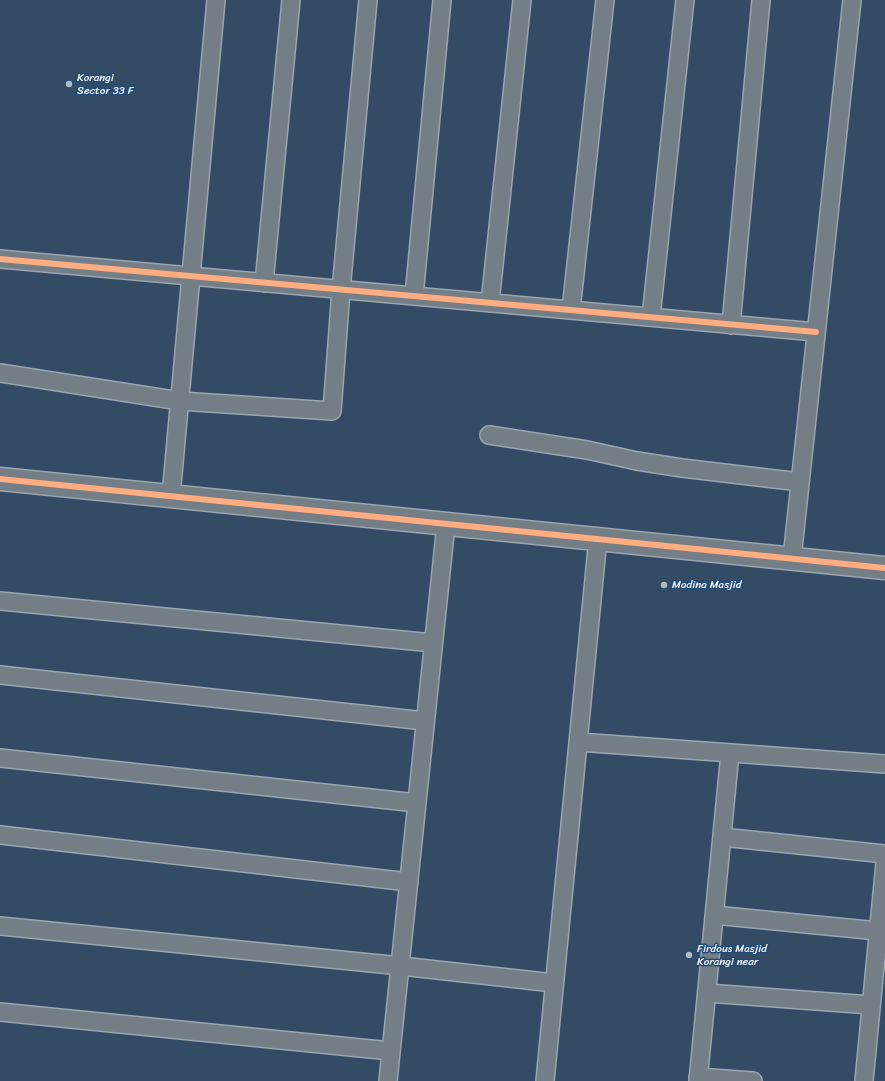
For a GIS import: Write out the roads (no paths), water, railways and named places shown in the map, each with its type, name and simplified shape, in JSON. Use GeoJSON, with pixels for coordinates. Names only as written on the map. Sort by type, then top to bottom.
{"type":"FeatureCollection","features":[{"type":"Feature","properties":{"kind":"street"},"geometry":{"type":"LineString","coordinates":[[171,496],[216,0]]}},
{"type":"Feature","properties":{"kind":"street"},"geometry":{"type":"LineString","coordinates":[[264,283],[291,0]]}},
{"type":"Feature","properties":{"kind":"street"},"geometry":{"type":"LineString","coordinates":[[0,373],[180,401],[332,411],[341,290],[368,0]]}},
{"type":"Feature","properties":{"kind":"street"},"geometry":{"type":"LineString","coordinates":[[414,296],[442,0]]}},
{"type":"Feature","properties":{"kind":"street"},"geometry":{"type":"LineString","coordinates":[[490,303],[522,0]]}},
{"type":"Feature","properties":{"kind":"street"},"geometry":{"type":"LineString","coordinates":[[571,310],[605,0]]}},
{"type":"Feature","properties":{"kind":"street"},"geometry":{"type":"LineString","coordinates":[[650,317],[685,0]]}},
{"type":"Feature","properties":{"kind":"street"},"geometry":{"type":"LineString","coordinates":[[731,324],[761,0]]}},
{"type":"Feature","properties":{"kind":"street"},"geometry":{"type":"LineString","coordinates":[[792,558],[852,0]]}},
{"type":"Feature","properties":{"kind":"street"},"geometry":{"type":"LineString","coordinates":[[0,259],[816,332]]}},
{"type":"Feature","properties":{"kind":"street"},"geometry":{"type":"LineString","coordinates":[[489,435],[587,450],[637,461],[682,468],[800,482]]}},
{"type":"Feature","properties":{"kind":"street"},"geometry":{"type":"LineString","coordinates":[[0,479],[885,568]]}},
{"type":"Feature","properties":{"kind":"street"},"geometry":{"type":"LineString","coordinates":[[388,1081],[446,524]]}},
{"type":"Feature","properties":{"kind":"street"},"geometry":{"type":"LineString","coordinates":[[545,1081],[598,538]]}},
{"type":"Feature","properties":{"kind":"street"},"geometry":{"type":"LineString","coordinates":[[0,602],[433,643]]}},
{"type":"Feature","properties":{"kind":"street"},"geometry":{"type":"LineString","coordinates":[[0,675],[425,721]]}},
{"type":"Feature","properties":{"kind":"street"},"geometry":{"type":"LineString","coordinates":[[578,742],[885,764]]}},
{"type":"Feature","properties":{"kind":"street"},"geometry":{"type":"LineString","coordinates":[[730,753],[698,1079],[752,1081]]}},
{"type":"Feature","properties":{"kind":"street"},"geometry":{"type":"LineString","coordinates":[[0,758],[417,803]]}},
{"type":"Feature","properties":{"kind":"street"},"geometry":{"type":"LineString","coordinates":[[0,835],[409,882]]}},
{"type":"Feature","properties":{"kind":"street"},"geometry":{"type":"LineString","coordinates":[[722,838],[885,854]]}},
{"type":"Feature","properties":{"kind":"street"},"geometry":{"type":"LineString","coordinates":[[864,1081],[885,863]]}},
{"type":"Feature","properties":{"kind":"street"},"geometry":{"type":"LineString","coordinates":[[714,914],[878,931]]}},
{"type":"Feature","properties":{"kind":"street"},"geometry":{"type":"LineString","coordinates":[[0,926],[401,966],[554,983]]}},
{"type":"Feature","properties":{"kind":"street"},"geometry":{"type":"LineString","coordinates":[[707,993],[871,1005]]}},
{"type":"Feature","properties":{"kind":"street"},"geometry":{"type":"LineString","coordinates":[[0,1012],[391,1051]]}},
{"type":"Feature","properties":{"kind":"place","name":"Korangi Sector 33 F"},"geometry":{"type":"Point","coordinates":[69,84]}},
{"type":"Feature","properties":{"kind":"place","name":"Madina Masjid"},"geometry":{"type":"Point","coordinates":[664,585]}},
{"type":"Feature","properties":{"kind":"place","name":"Firdous Masjid Korangi near"},"geometry":{"type":"Point","coordinates":[689,955]}}]}
